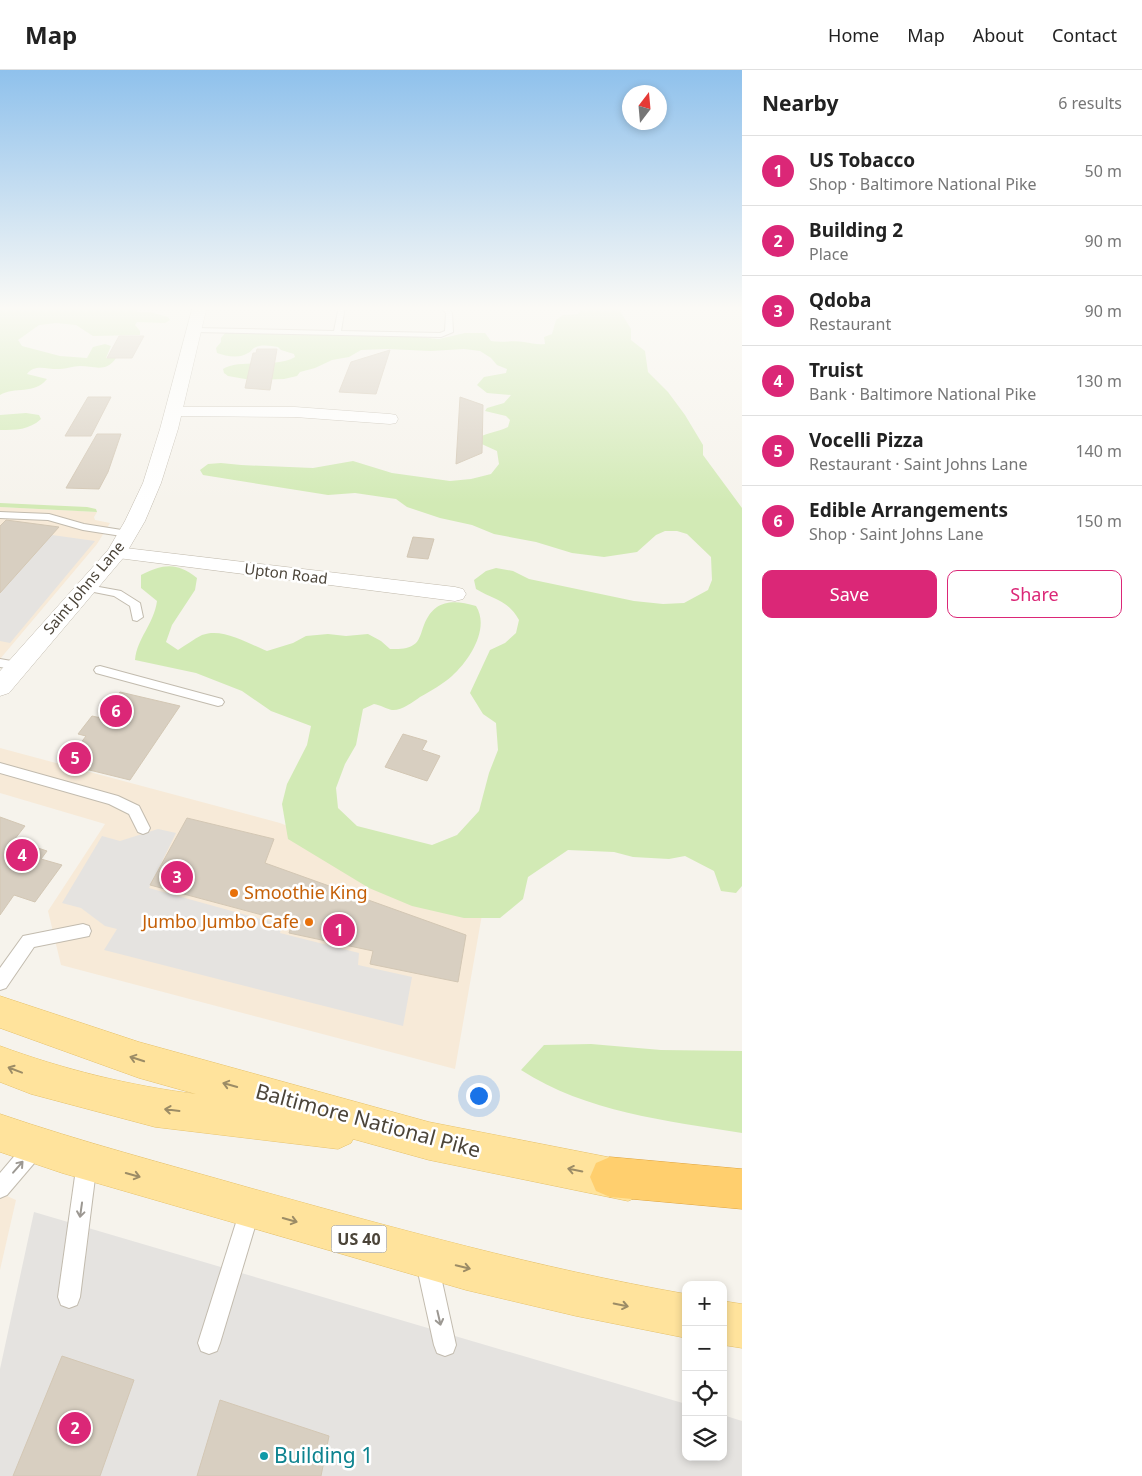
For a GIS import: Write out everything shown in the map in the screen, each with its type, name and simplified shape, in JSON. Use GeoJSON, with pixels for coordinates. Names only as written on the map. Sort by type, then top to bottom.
{"type":"FeatureCollection","features":[{"type":"Feature","properties":{"kind":"highway"},"geometry":{"type":"LineString","coordinates":[[610,1177],[742,1189]]}},
{"type":"Feature","properties":{"kind":"main road","name":"Baltimore National Pike"},"geometry":{"type":"LineString","coordinates":[[0,1012],[139,1060],[429,1141],[610,1177],[742,1206]]}},
{"type":"Feature","properties":{"kind":"main road"},"geometry":{"type":"LineString","coordinates":[[0,1064],[31,1076],[155,1108],[429,1141]]}},
{"type":"Feature","properties":{"kind":"main road","name":"US 40"},"geometry":{"type":"LineString","coordinates":[[18,1140],[87,1162],[426,1258],[622,1305],[682,1315]]}},
{"type":"Feature","properties":{"kind":"main road"},"geometry":{"type":"LineString","coordinates":[[727,1323],[742,1326]]}},
{"type":"Feature","properties":{"kind":"street","name":"Saint Johns Lane"},"geometry":{"type":"LineString","coordinates":[[0,687],[9,665],[88,588],[117,553],[152,483],[184,372]]}},
{"type":"Feature","properties":{"kind":"street"},"geometry":{"type":"LineString","coordinates":[[174,412],[295,412],[390,419]]}},
{"type":"Feature","properties":{"kind":"street","name":"Upton Road"},"geometry":{"type":"LineString","coordinates":[[117,553],[455,594]]}},
{"type":"Feature","properties":{"kind":"lane"},"geometry":{"type":"LineString","coordinates":[[0,515],[48,517],[83,528],[128,534]]}},
{"type":"Feature","properties":{"kind":"lane"},"geometry":{"type":"LineString","coordinates":[[88,588],[117,593],[136,605],[137,617]]}},
{"type":"Feature","properties":{"kind":"lane"},"geometry":{"type":"LineString","coordinates":[[100,670],[218,702]]}},
{"type":"Feature","properties":{"kind":"lane"},"geometry":{"type":"LineString","coordinates":[[0,768],[113,800],[134,810],[143,828]]}},
{"type":"Feature","properties":{"kind":"lane"},"geometry":{"type":"LineString","coordinates":[[0,982],[29,941],[83,931]]}},
{"type":"Feature","properties":{"kind":"lane"},"geometry":{"type":"LineString","coordinates":[[0,1188],[18,1140]]}},
{"type":"Feature","properties":{"kind":"lane"},"geometry":{"type":"LineString","coordinates":[[69,1297],[87,1162]]}},
{"type":"Feature","properties":{"kind":"lane"},"geometry":{"type":"LineString","coordinates":[[209,1343],[251,1209]]}},
{"type":"Feature","properties":{"kind":"lane"},"geometry":{"type":"LineString","coordinates":[[426,1258],[445,1345]]}},
{"type":"Feature","properties":{"kind":"shaded area"},"geometry":{"type":"Polygon","coordinates":[[[0,507],[97,512],[94,517],[95,520],[110,523],[97,544],[0,659],[0,507]]]}},
{"type":"Feature","properties":{"kind":"shaded area"},"geometry":{"type":"Polygon","coordinates":[[[52,535],[95,541],[10,643],[0,641],[0,593],[52,535]]]}},
{"type":"Feature","properties":{"kind":"shaded area"},"geometry":{"type":"Polygon","coordinates":[[[0,748],[280,823],[484,903],[455,1069],[61,965],[48,911],[105,824],[0,793],[0,748]]]}},
{"type":"Feature","properties":{"kind":"shaded area"},"geometry":{"type":"Polygon","coordinates":[[[158,829],[176,833],[149,888],[282,925],[280,933],[359,953],[358,965],[412,977],[403,1026],[104,950],[117,929],[105,926],[81,908],[62,903],[102,836],[120,841],[158,829]]]}},
{"type":"Feature","properties":{"kind":"shaded area"},"geometry":{"type":"Polygon","coordinates":[[[0,1193],[16,1200],[0,1270],[0,1193]]]}},
{"type":"Feature","properties":{"kind":"shaded area"},"geometry":{"type":"Polygon","coordinates":[[[34,1212],[682,1403],[682,1461],[727,1461],[727,1416],[742,1421],[742,1476],[0,1476],[0,1369],[34,1212]]]}},
{"type":"Feature","properties":{"kind":"green space"},"geometry":{"type":"Polygon","coordinates":[[[0,372],[29,372],[27,374],[47,379],[36,387],[6,392],[0,395],[0,372]]]}},
{"type":"Feature","properties":{"kind":"green space"},"geometry":{"type":"Polygon","coordinates":[[[301,372],[297,376],[284,379],[251,380],[228,376],[224,373],[301,372]]]}},
{"type":"Feature","properties":{"kind":"green space"},"geometry":{"type":"Polygon","coordinates":[[[648,372],[668,392],[685,415],[703,445],[703,455],[742,508],[742,886],[736,893],[721,891],[714,871],[685,856],[669,859],[633,857],[614,852],[568,850],[528,877],[523,899],[500,918],[464,918],[412,906],[369,888],[288,839],[282,804],[287,784],[307,745],[311,726],[271,711],[242,691],[196,673],[135,660],[136,652],[153,617],[157,601],[141,588],[141,575],[163,567],[170,566],[183,569],[197,578],[195,590],[172,625],[166,642],[178,650],[202,635],[210,633],[236,637],[267,651],[293,643],[306,636],[328,634],[346,636],[368,634],[381,641],[390,649],[403,649],[416,643],[428,617],[439,606],[459,602],[476,606],[481,624],[476,643],[471,653],[452,676],[407,706],[399,709],[392,710],[374,704],[363,709],[356,745],[345,764],[336,788],[338,808],[357,826],[432,845],[457,835],[479,811],[489,773],[498,750],[496,723],[483,714],[470,693],[490,650],[505,643],[516,633],[519,620],[515,613],[505,604],[476,589],[474,580],[486,571],[496,568],[513,571],[529,579],[634,601],[663,604],[684,603],[708,590],[712,580],[711,557],[687,534],[677,531],[665,531],[656,535],[637,552],[604,557],[572,553],[536,542],[494,534],[472,525],[440,518],[407,507],[396,499],[355,493],[328,495],[203,475],[200,470],[208,464],[221,463],[313,468],[353,461],[392,473],[450,481],[471,479],[491,474],[499,464],[497,451],[475,441],[482,436],[508,427],[510,420],[506,416],[485,411],[487,408],[504,403],[511,395],[487,393],[477,385],[484,377],[506,373],[648,372]]]}},
{"type":"Feature","properties":{"kind":"green space"},"geometry":{"type":"Polygon","coordinates":[[[26,413],[39,415],[41,419],[27,427],[0,430],[0,415],[26,413]]]}},
{"type":"Feature","properties":{"kind":"green space"},"geometry":{"type":"Polygon","coordinates":[[[0,503],[87,507],[96,509],[97,512],[0,507],[0,503]]]}},
{"type":"Feature","properties":{"kind":"green space"},"geometry":{"type":"Polygon","coordinates":[[[591,1044],[661,1050],[742,1051],[742,1133],[628,1113],[572,1096],[521,1070],[544,1045],[591,1044]]]}},
{"type":"Feature","properties":{"kind":"building"},"geometry":{"type":"Polygon","coordinates":[[[249,372],[273,372],[270,390],[245,388],[249,372]]]}},
{"type":"Feature","properties":{"kind":"building"},"geometry":{"type":"Polygon","coordinates":[[[347,372],[383,372],[376,394],[339,392],[347,372]]]}},
{"type":"Feature","properties":{"kind":"building"},"geometry":{"type":"Polygon","coordinates":[[[88,397],[111,397],[91,436],[65,436],[88,397]]]}},
{"type":"Feature","properties":{"kind":"building"},"geometry":{"type":"Polygon","coordinates":[[[460,397],[483,405],[482,453],[456,464],[460,397]]]}},
{"type":"Feature","properties":{"kind":"building"},"geometry":{"type":"Polygon","coordinates":[[[97,434],[121,434],[108,472],[99,489],[66,488],[97,434]]]}},
{"type":"Feature","properties":{"kind":"building"},"geometry":{"type":"Polygon","coordinates":[[[6,520],[59,527],[0,593],[0,526],[6,520]]]}},
{"type":"Feature","properties":{"kind":"building"},"geometry":{"type":"Polygon","coordinates":[[[413,537],[434,539],[428,559],[407,557],[413,537]]]}},
{"type":"Feature","properties":{"kind":"building"},"geometry":{"type":"Polygon","coordinates":[[[120,692],[180,706],[130,780],[65,764],[86,736],[78,734],[92,716],[101,718],[120,692]]]}},
{"type":"Feature","properties":{"kind":"building"},"geometry":{"type":"Polygon","coordinates":[[[403,734],[427,741],[422,750],[440,756],[427,781],[385,767],[403,734]]]}},
{"type":"Feature","properties":{"kind":"building"},"geometry":{"type":"Polygon","coordinates":[[[0,817],[25,826],[14,840],[47,851],[41,859],[62,865],[35,902],[14,895],[0,915],[0,817]]]}},
{"type":"Feature","properties":{"kind":"building"},"geometry":{"type":"Polygon","coordinates":[[[187,818],[274,839],[265,863],[466,935],[458,982],[370,964],[373,951],[289,933],[292,923],[150,885],[187,818]]]}},
{"type":"Feature","properties":{"kind":"building"},"geometry":{"type":"Polygon","coordinates":[[[62,1356],[134,1380],[100,1476],[13,1476],[62,1356]]]}},
{"type":"Feature","properties":{"kind":"building","name":"Building 1"},"geometry":{"type":"Polygon","coordinates":[[[220,1400],[329,1436],[321,1476],[197,1476],[220,1400]]]}},
{"type":"Feature","properties":{"kind":"place","name":"Edible Arrangements"},"geometry":{"type":"Point","coordinates":[116,711]}},
{"type":"Feature","properties":{"kind":"place","name":"Vocelli Pizza"},"geometry":{"type":"Point","coordinates":[75,758]}},
{"type":"Feature","properties":{"kind":"place","name":"Truist"},"geometry":{"type":"Point","coordinates":[22,855]}},
{"type":"Feature","properties":{"kind":"place","name":"Qdoba"},"geometry":{"type":"Point","coordinates":[177,877]}},
{"type":"Feature","properties":{"kind":"place","name":"Smoothie King"},"geometry":{"type":"Point","coordinates":[234,893]}},
{"type":"Feature","properties":{"kind":"place","name":"Jumbo Jumbo Cafe"},"geometry":{"type":"Point","coordinates":[309,922]}},
{"type":"Feature","properties":{"kind":"place","name":"US Tobacco"},"geometry":{"type":"Point","coordinates":[339,930]}},
{"type":"Feature","properties":{"kind":"place","name":"Building 2"},"geometry":{"type":"Point","coordinates":[75,1428]}},
{"type":"Feature","properties":{"kind":"place","name":"Building 1"},"geometry":{"type":"Point","coordinates":[264,1456]}}]}
